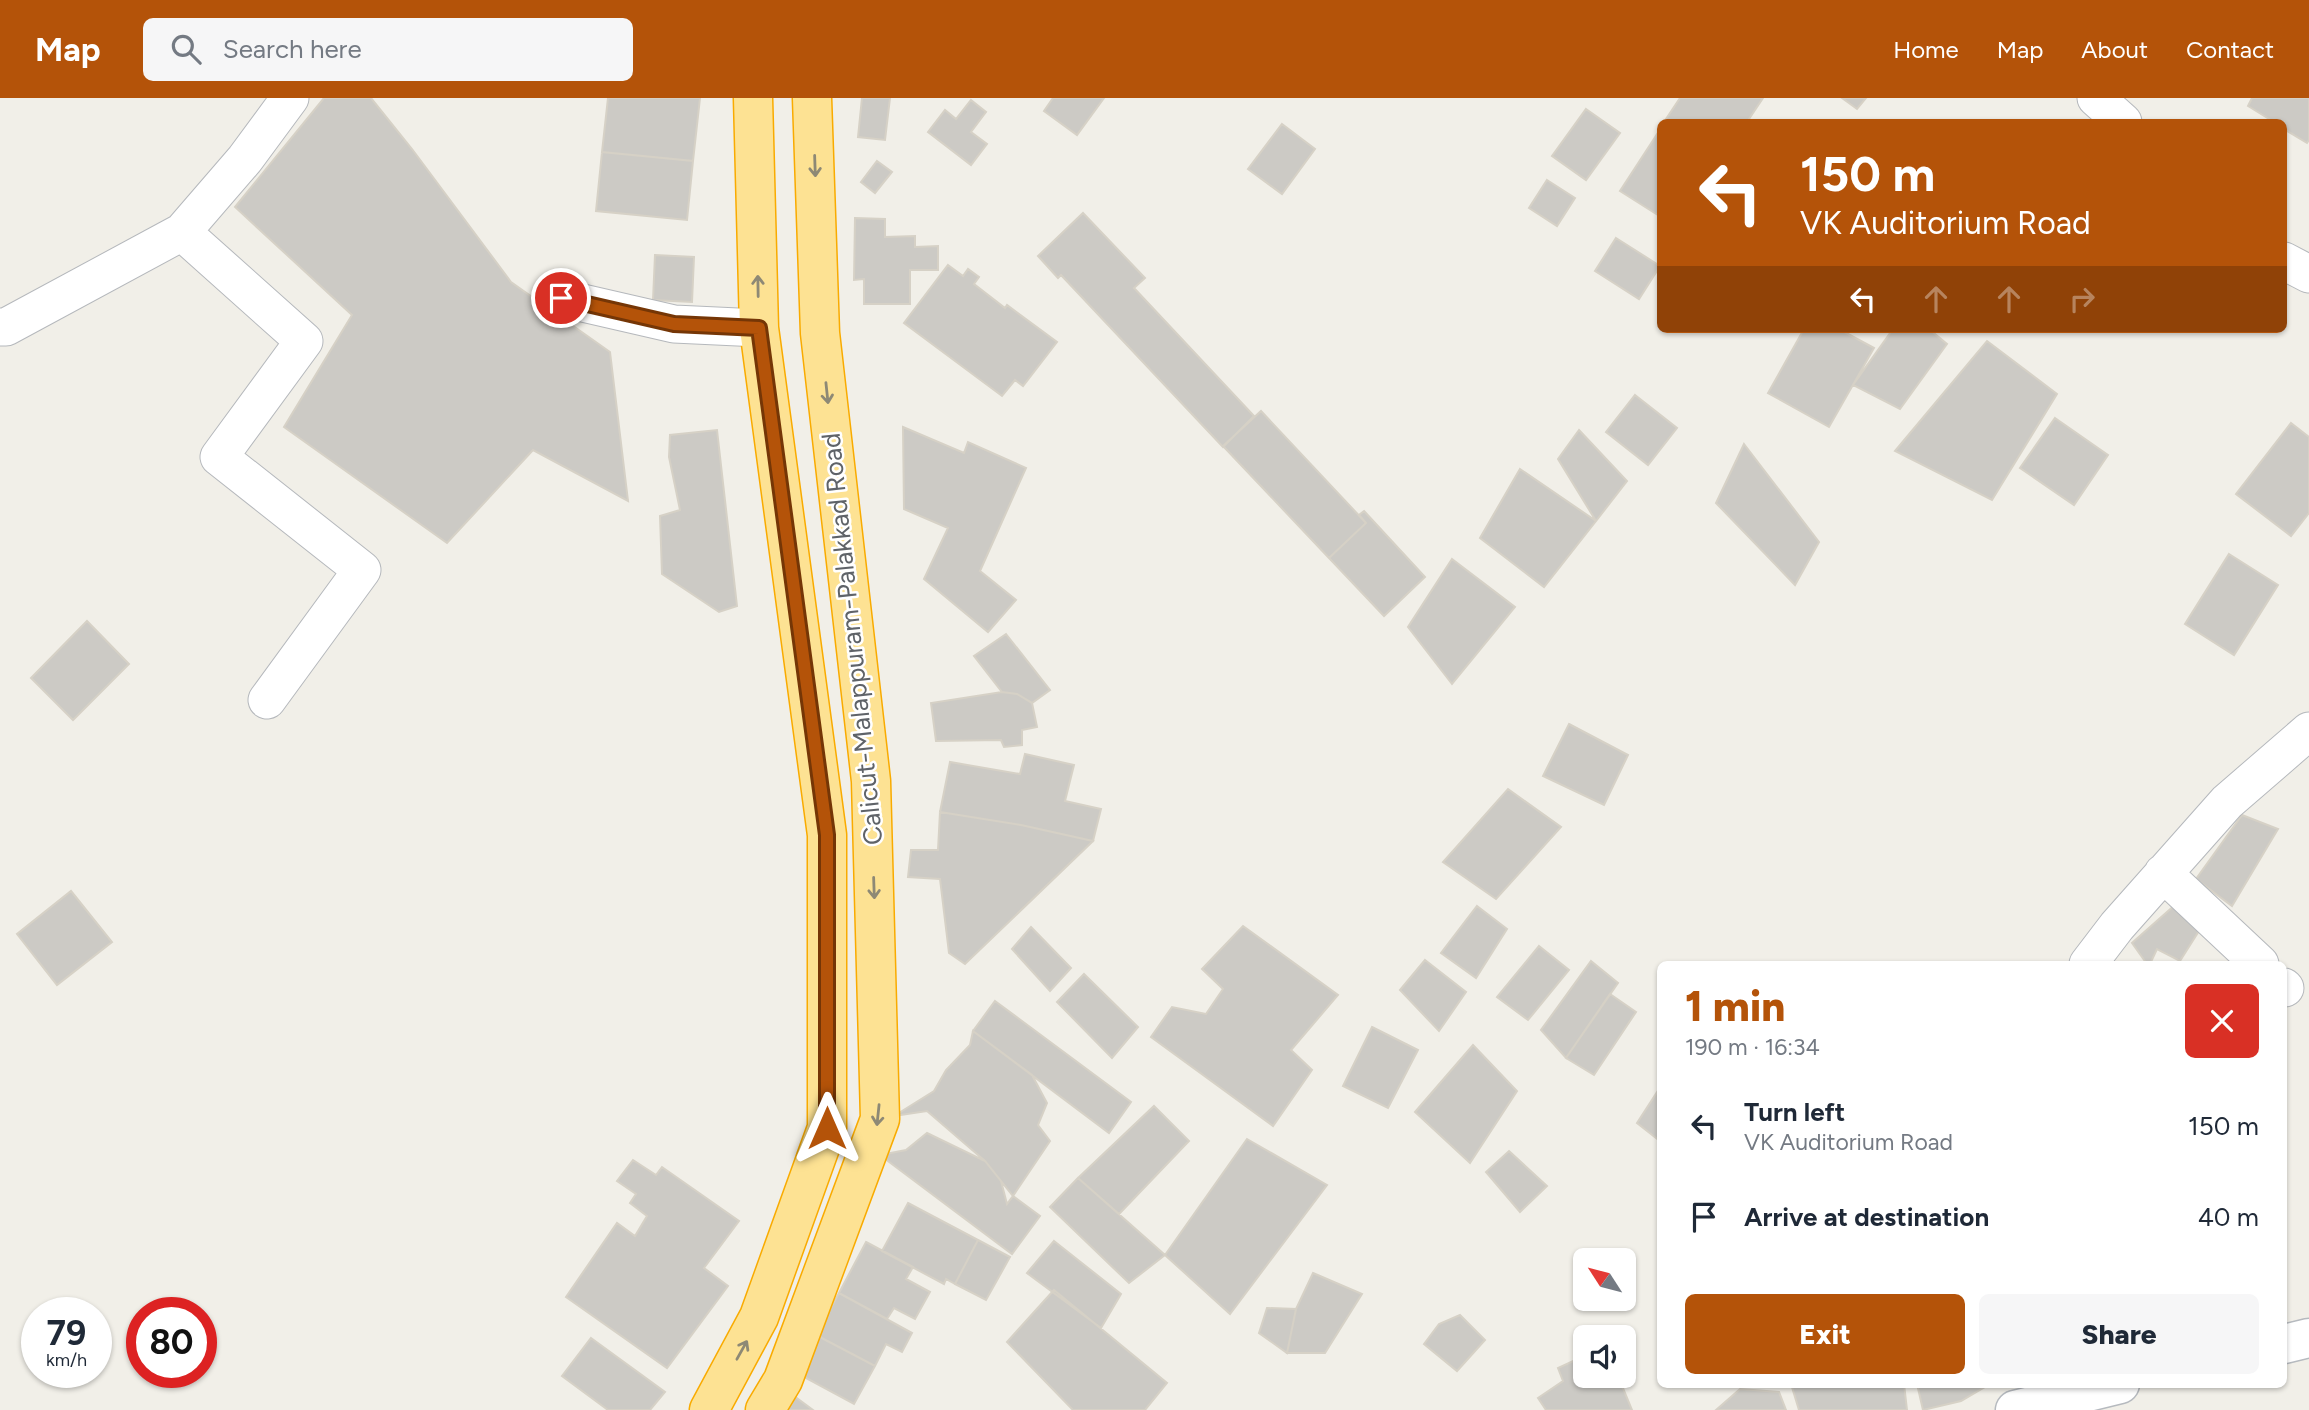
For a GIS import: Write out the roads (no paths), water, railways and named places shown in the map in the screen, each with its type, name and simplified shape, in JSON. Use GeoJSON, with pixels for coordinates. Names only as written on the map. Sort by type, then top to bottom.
{"type":"FeatureCollection","features":[{"type":"Feature","properties":{"kind":"highway"},"geometry":{"type":"LineString","coordinates":[[709,1410],[760,1317],[827,1128],[827,835],[759,328],[753,98]]}},
{"type":"Feature","properties":{"kind":"highway","name":"Calicut-Malappuram-Palakkad Road"},"geometry":{"type":"LineString","coordinates":[[765,1410],[783,1380],[880,1119],[871,781],[820,333],[813,98]]}},
{"type":"Feature","properties":{"kind":"main road"},"geometry":{"type":"LineString","coordinates":[[2287,1343],[2309,1338]]}},
{"type":"Feature","properties":{"kind":"main road"},"geometry":{"type":"LineString","coordinates":[[2015,1410],[2104,1388]]}},
{"type":"Feature","properties":{"kind":"street"},"geometry":{"type":"LineString","coordinates":[[0,327],[6,327],[182,232],[245,159],[290,98]]}},
{"type":"Feature","properties":{"kind":"street"},"geometry":{"type":"LineString","coordinates":[[2096,98],[2120,119]]}},
{"type":"Feature","properties":{"kind":"street"},"geometry":{"type":"LineString","coordinates":[[182,232],[304,341],[219,457],[362,569],[267,700]]}},
{"type":"Feature","properties":{"kind":"street"},"geometry":{"type":"LineString","coordinates":[[2287,263],[2309,274]]}},
{"type":"Feature","properties":{"kind":"street"},"geometry":{"type":"LineString","coordinates":[[561,298],[674,324],[759,328]]}},
{"type":"Feature","properties":{"kind":"street"},"geometry":{"type":"LineString","coordinates":[[2090,961],[2117,926],[2227,802],[2309,731]]}},
{"type":"Feature","properties":{"kind":"street"},"geometry":{"type":"LineString","coordinates":[[2163,873],[2257,961]]}}]}
